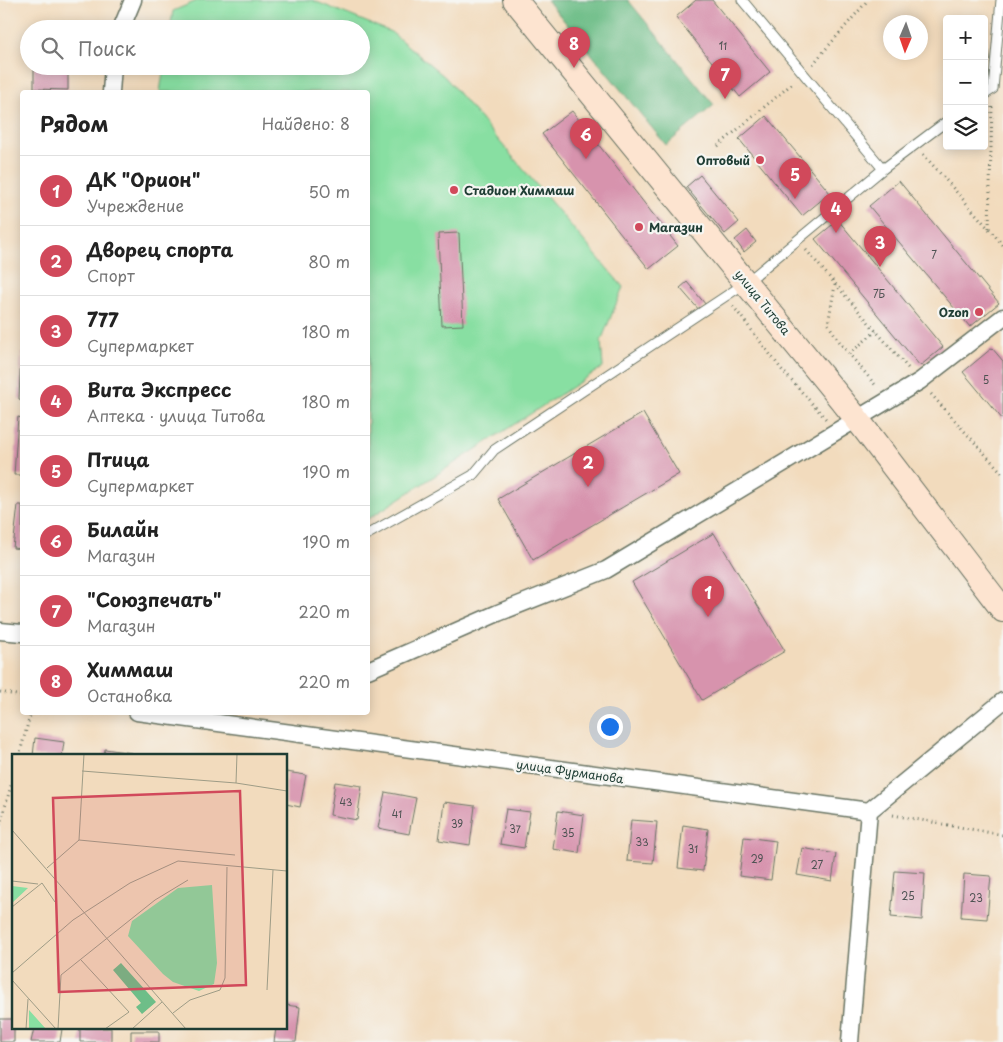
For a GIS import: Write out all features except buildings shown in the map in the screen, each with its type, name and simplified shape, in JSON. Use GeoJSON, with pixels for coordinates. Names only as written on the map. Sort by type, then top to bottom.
{"type":"FeatureCollection","features":[{"type":"Feature","properties":{"kind":"street"},"geometry":{"type":"LineString","coordinates":[[125,20],[133,0]]}},
{"type":"Feature","properties":{"kind":"street","name":"улица Титова"},"geometry":{"type":"LineString","coordinates":[[515,0],[857,419],[1003,609]]}},
{"type":"Feature","properties":{"kind":"street"},"geometry":{"type":"LineString","coordinates":[[111,90],[112,75]]}},
{"type":"Feature","properties":{"kind":"street"},"geometry":{"type":"LineString","coordinates":[[370,669],[498,613],[606,570],[920,381],[1003,317]]}},
{"type":"Feature","properties":{"kind":"street"},"geometry":{"type":"LineString","coordinates":[[0,631],[20,633]]}},
{"type":"Feature","properties":{"kind":"street"},"geometry":{"type":"LineString","coordinates":[[850,1042],[870,811],[1003,701]]}},
{"type":"Feature","properties":{"kind":"street","name":"улица Фурманова"},"geometry":{"type":"LineString","coordinates":[[159,715],[870,811]]}},
{"type":"Feature","properties":{"kind":"lane"},"geometry":{"type":"LineString","coordinates":[[742,0],[883,169]]}},
{"type":"Feature","properties":{"kind":"lane"},"geometry":{"type":"LineString","coordinates":[[988,92],[992,89],[1001,0]]}},
{"type":"Feature","properties":{"kind":"lane"},"geometry":{"type":"LineString","coordinates":[[370,533],[473,476],[494,450],[747,282],[883,169],[943,124]]}},
{"type":"Feature","properties":{"kind":"path"},"geometry":{"type":"LineString","coordinates":[[989,228],[992,89]]}},
{"type":"Feature","properties":{"kind":"path"},"geometry":{"type":"LineString","coordinates":[[914,144],[1003,244]]}},
{"type":"Feature","properties":{"kind":"path"},"geometry":{"type":"LineString","coordinates":[[806,250],[1003,474]]}},
{"type":"Feature","properties":{"kind":"path"},"geometry":{"type":"LineString","coordinates":[[836,284],[828,324],[849,354],[888,400]]}},
{"type":"Feature","properties":{"kind":"path"},"geometry":{"type":"LineString","coordinates":[[725,296],[782,370],[836,431]]}},
{"type":"Feature","properties":{"kind":"path"},"geometry":{"type":"LineString","coordinates":[[849,354],[876,331]]}},
{"type":"Feature","properties":{"kind":"path"},"geometry":{"type":"LineString","coordinates":[[0,692],[20,696]]}},
{"type":"Feature","properties":{"kind":"path"},"geometry":{"type":"LineString","coordinates":[[20,754],[30,715]]}},
{"type":"Feature","properties":{"kind":"path"},"geometry":{"type":"LineString","coordinates":[[0,825],[12,782]]}},
{"type":"Feature","properties":{"kind":"path"},"geometry":{"type":"LineString","coordinates":[[870,811],[1003,835]]}},
{"type":"Feature","properties":{"kind":"green space","name":"Стадион Химмаш"},"geometry":{"type":"Polygon","coordinates":[[[199,0],[312,0],[361,20],[172,20],[173,11],[199,0]]]}},
{"type":"Feature","properties":{"kind":"green space"},"geometry":{"type":"Polygon","coordinates":[[[547,0],[628,0],[714,105],[666,145],[547,0]]]}},
{"type":"Feature","properties":{"kind":"green space","name":"Стадион Химмаш"},"geometry":{"type":"Polygon","coordinates":[[[370,23],[391,32],[445,77],[623,287],[601,341],[603,367],[370,518],[370,90],[160,90],[163,75],[370,75],[370,23]]]}},
{"type":"Feature","properties":{"kind":"place","name":"Химмаш"},"geometry":{"type":"Point","coordinates":[574,68]}},
{"type":"Feature","properties":{"kind":"place","name":"\"Союзпечать\""},"geometry":{"type":"Point","coordinates":[725,99]}},
{"type":"Feature","properties":{"kind":"place","name":"Билайн"},"geometry":{"type":"Point","coordinates":[586,159]}},
{"type":"Feature","properties":{"kind":"place","name":"Оптовый"},"geometry":{"type":"Point","coordinates":[760,160]}},
{"type":"Feature","properties":{"kind":"place","name":"Стадион Химмаш"},"geometry":{"type":"Point","coordinates":[454,190]}},
{"type":"Feature","properties":{"kind":"place","name":"Птица"},"geometry":{"type":"Point","coordinates":[795,199]}},
{"type":"Feature","properties":{"kind":"place","name":"Магазин"},"geometry":{"type":"Point","coordinates":[639,227]}},
{"type":"Feature","properties":{"kind":"place","name":"Вита Экспресс"},"geometry":{"type":"Point","coordinates":[836,233]}},
{"type":"Feature","properties":{"kind":"place","name":"777"},"geometry":{"type":"Point","coordinates":[880,267]}},
{"type":"Feature","properties":{"kind":"place","name":"Ozon"},"geometry":{"type":"Point","coordinates":[979,312]}},
{"type":"Feature","properties":{"kind":"place","name":"Дворец спорта"},"geometry":{"type":"Point","coordinates":[588,487]}},
{"type":"Feature","properties":{"kind":"place","name":"ДК \"Орион\""},"geometry":{"type":"Point","coordinates":[708,617]}}]}
